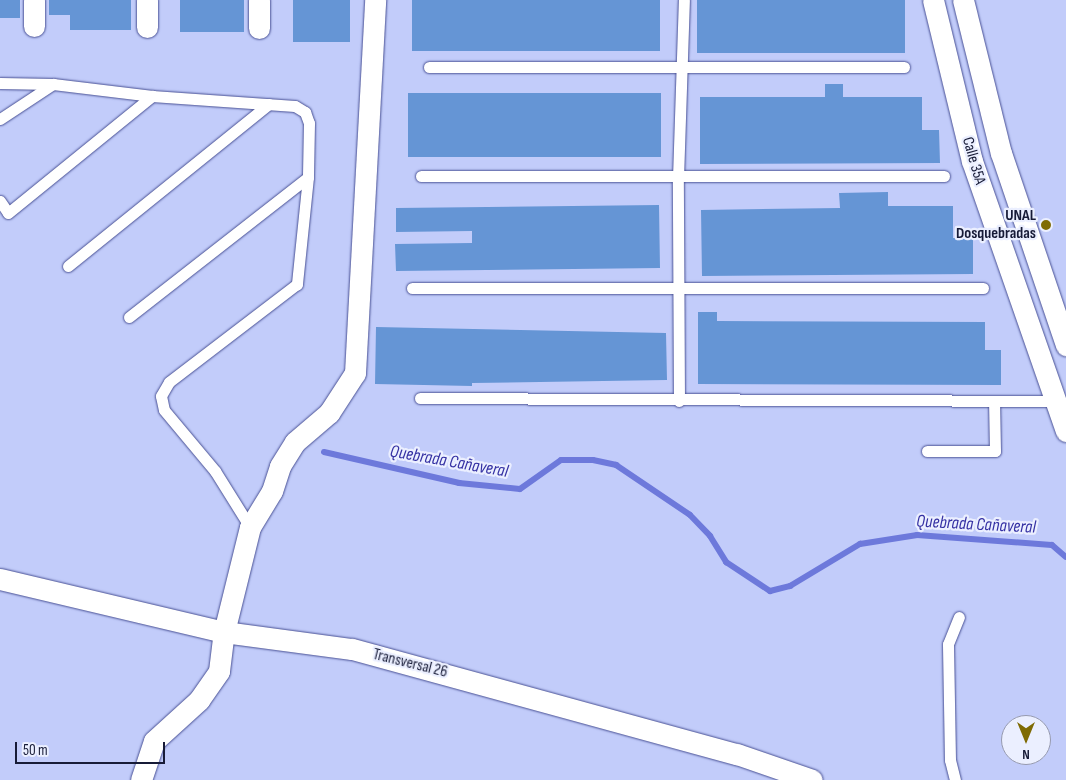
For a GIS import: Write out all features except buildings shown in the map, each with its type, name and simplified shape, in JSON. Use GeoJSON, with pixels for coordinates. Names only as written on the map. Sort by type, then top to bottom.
{"type":"FeatureCollection","features":[{"type":"Feature","properties":{"kind":"street"},"geometry":{"type":"LineString","coordinates":[[34,0],[34,26]]}},
{"type":"Feature","properties":{"kind":"street"},"geometry":{"type":"LineString","coordinates":[[147,0],[147,27]]}},
{"type":"Feature","properties":{"kind":"street"},"geometry":{"type":"LineString","coordinates":[[259,0],[259,28]]}},
{"type":"Feature","properties":{"kind":"street"},"geometry":{"type":"LineString","coordinates":[[140,780],[154,741],[199,700],[219,671],[224,632],[250,527],[295,442],[329,412],[355,373],[375,0]]}},
{"type":"Feature","properties":{"kind":"street","name":"Calle 35A"},"geometry":{"type":"LineString","coordinates":[[933,0],[972,161],[1060,398],[1066,431]]}},
{"type":"Feature","properties":{"kind":"street","name":"Calle 35A"},"geometry":{"type":"LineString","coordinates":[[963,0],[1000,153],[1066,345]]}},
{"type":"Feature","properties":{"kind":"street","name":"Transversal 26"},"geometry":{"type":"LineString","coordinates":[[0,579],[224,632],[370,654],[736,754],[812,780]]}},
{"type":"Feature","properties":{"kind":"lane"},"geometry":{"type":"LineString","coordinates":[[679,401],[680,288],[678,178],[684,0]]}},
{"type":"Feature","properties":{"kind":"lane"},"geometry":{"type":"LineString","coordinates":[[429,67],[904,67]]}},
{"type":"Feature","properties":{"kind":"lane"},"geometry":{"type":"LineString","coordinates":[[0,83],[53,84],[152,96],[295,106],[305,112],[309,123],[308,177],[297,284],[169,382],[161,396],[164,410],[215,471],[250,527]]}},
{"type":"Feature","properties":{"kind":"lane"},"geometry":{"type":"LineString","coordinates":[[0,119],[53,84]]}},
{"type":"Feature","properties":{"kind":"lane"},"geometry":{"type":"LineString","coordinates":[[0,201],[8,213],[152,96]]}},
{"type":"Feature","properties":{"kind":"lane"},"geometry":{"type":"LineString","coordinates":[[68,266],[269,104]]}},
{"type":"Feature","properties":{"kind":"lane"},"geometry":{"type":"LineString","coordinates":[[421,176],[678,178],[944,176]]}},
{"type":"Feature","properties":{"kind":"lane"},"geometry":{"type":"LineString","coordinates":[[129,317],[308,177]]}},
{"type":"Feature","properties":{"kind":"lane"},"geometry":{"type":"LineString","coordinates":[[412,288],[983,288]]}},
{"type":"Feature","properties":{"kind":"lane"},"geometry":{"type":"LineString","coordinates":[[420,398],[679,401],[994,401],[1060,398]]}},
{"type":"Feature","properties":{"kind":"lane"},"geometry":{"type":"LineString","coordinates":[[927,452],[995,451],[994,401]]}},
{"type":"Feature","properties":{"kind":"lane"},"geometry":{"type":"LineString","coordinates":[[955,780],[950,760],[948,644],[960,617]]}},
{"type":"Feature","properties":{"kind":"waterway","name":"Quebrada Cañaveral"},"geometry":{"type":"LineString","coordinates":[[324,452],[459,483],[520,489],[561,460],[593,460],[616,465],[690,515],[710,536],[726,562],[770,591],[790,586],[860,544],[917,535],[1052,545],[1066,557]]}},
{"type":"Feature","properties":{"kind":"place","name":"UNAL Dosquebradas"},"geometry":{"type":"Point","coordinates":[1046,225]}}]}
